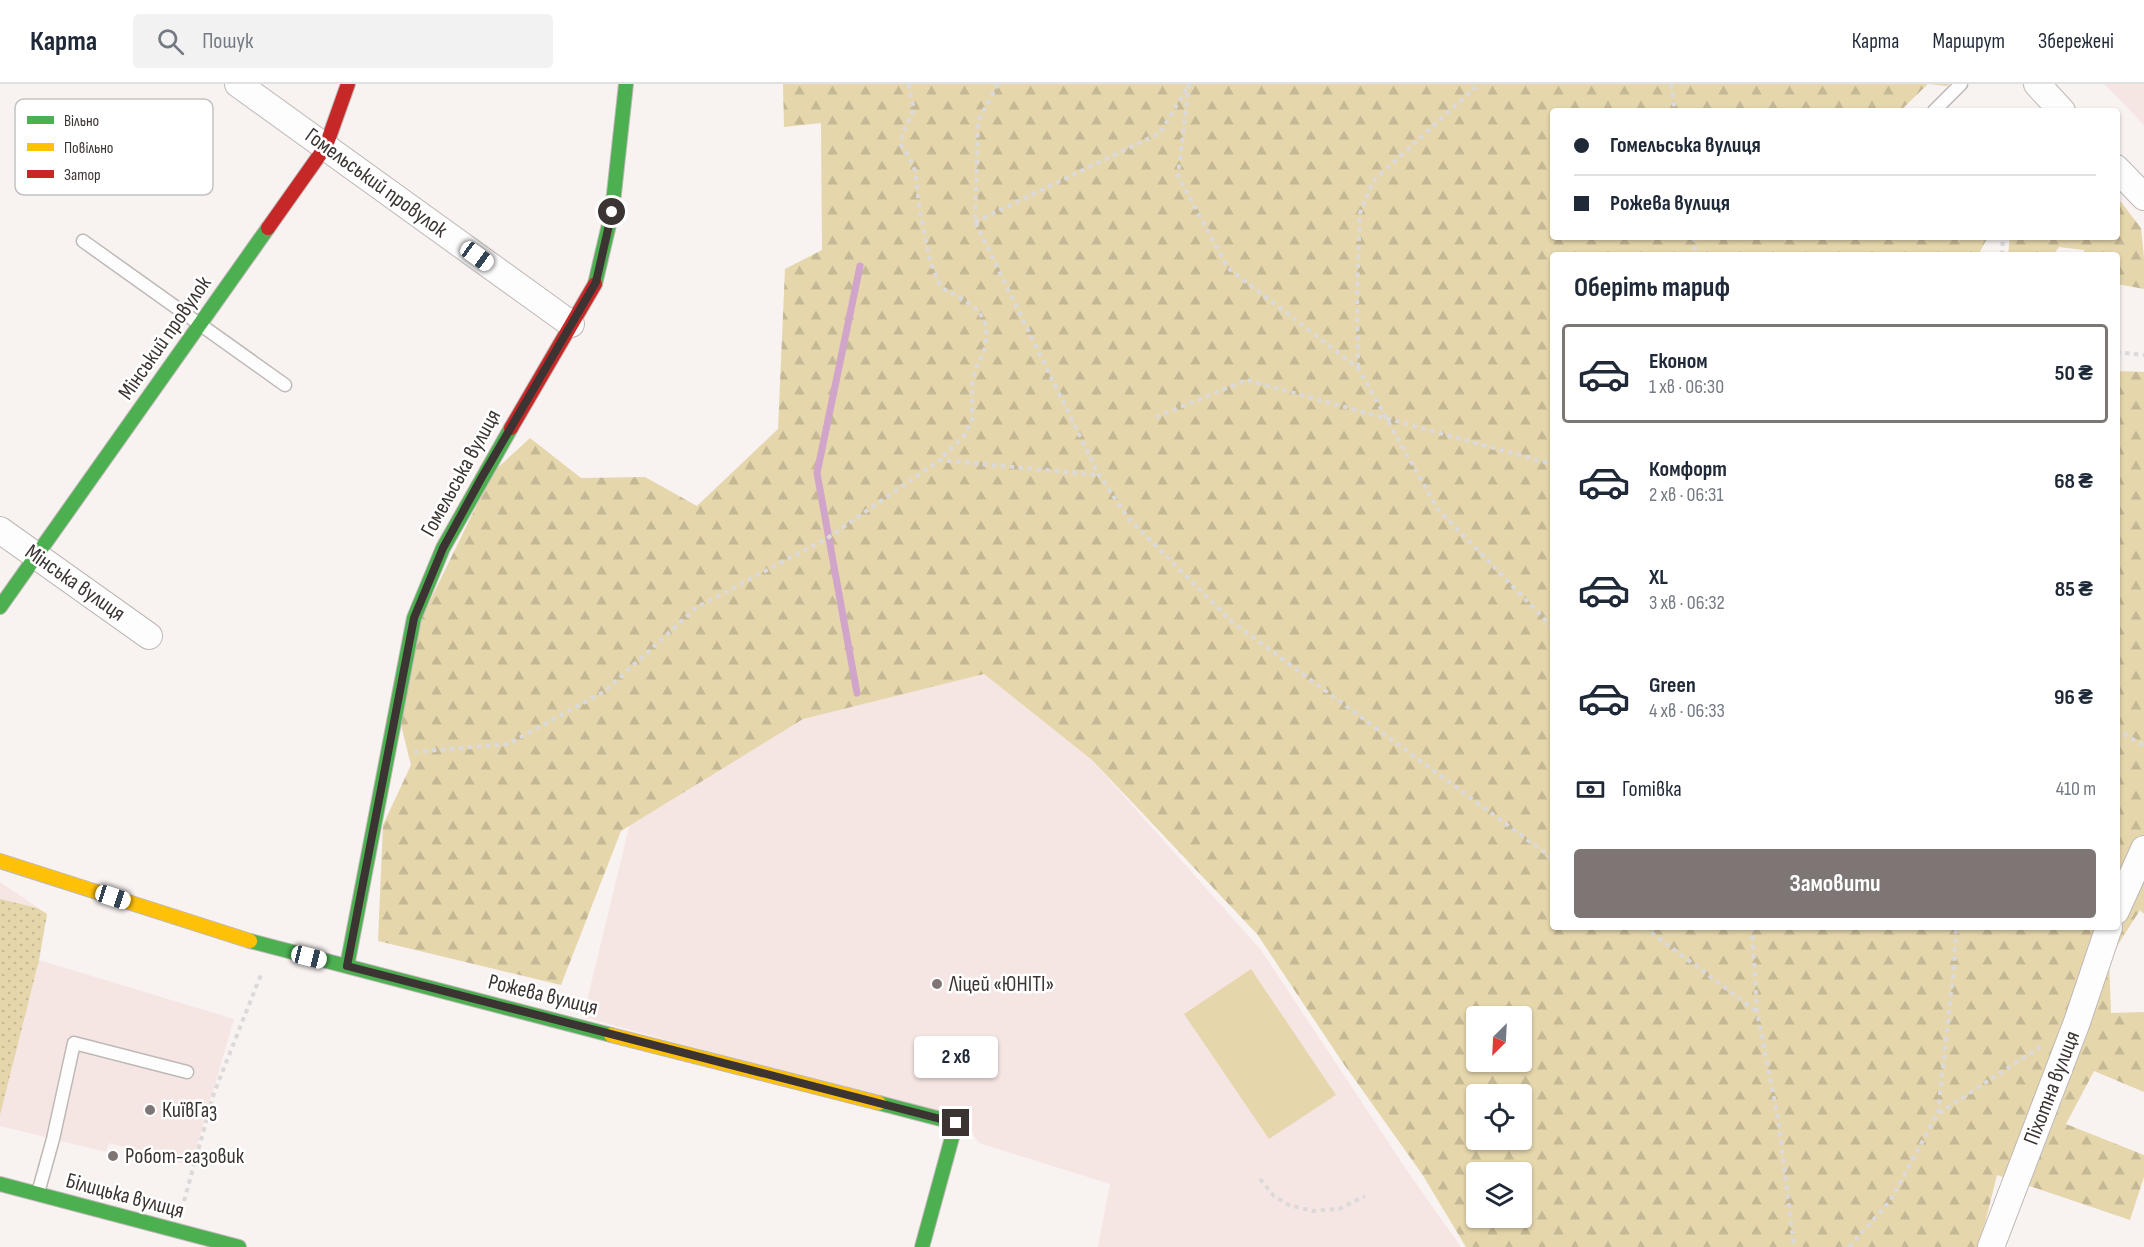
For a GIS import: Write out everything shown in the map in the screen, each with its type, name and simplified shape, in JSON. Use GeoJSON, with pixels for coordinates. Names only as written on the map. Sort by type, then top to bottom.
{"type":"FeatureCollection","features":[{"type":"Feature","properties":{"kind":"street","name":"Гомельський провулок"},"geometry":{"type":"LineString","coordinates":[[238,84],[571,324]]}},
{"type":"Feature","properties":{"kind":"street","name":"Мінський провулок"},"geometry":{"type":"LineString","coordinates":[[0,607],[326,146],[348,84]]}},
{"type":"Feature","properties":{"kind":"street","name":"Гомельська вулиця"},"geometry":{"type":"LineString","coordinates":[[347,966],[414,618],[439,558],[482,477],[596,282],[612,212],[626,84]]}},
{"type":"Feature","properties":{"kind":"street"},"geometry":{"type":"LineString","coordinates":[[2037,84],[2059,108]]}},
{"type":"Feature","properties":{"kind":"street"},"geometry":{"type":"LineString","coordinates":[[2120,172],[2144,196]]}},
{"type":"Feature","properties":{"kind":"street","name":"Мінська вулиця"},"geometry":{"type":"LineString","coordinates":[[0,530],[149,636]]}},
{"type":"Feature","properties":{"kind":"street"},"geometry":{"type":"LineString","coordinates":[[2120,902],[2144,849]]}},
{"type":"Feature","properties":{"kind":"street","name":"Рожева вулиця"},"geometry":{"type":"LineString","coordinates":[[0,861],[272,948],[956,1123],[922,1247]]}},
{"type":"Feature","properties":{"kind":"street","name":"Піхотна вулиця"},"geometry":{"type":"LineString","coordinates":[[1991,1247],[2077,1022],[2108,930]]}},
{"type":"Feature","properties":{"kind":"street","name":"Білицька вулиця"},"geometry":{"type":"LineString","coordinates":[[0,1187],[239,1247]]}},
{"type":"Feature","properties":{"kind":"lane"},"geometry":{"type":"LineString","coordinates":[[1937,108],[1961,84]]}},
{"type":"Feature","properties":{"kind":"lane"},"geometry":{"type":"LineString","coordinates":[[83,241],[285,384]]}},
{"type":"Feature","properties":{"kind":"lane"},"geometry":{"type":"LineString","coordinates":[[38,1195],[74,1043],[187,1072]]}},
{"type":"Feature","properties":{"kind":"path"},"geometry":{"type":"LineString","coordinates":[[387,755],[508,744],[605,692],[697,607],[826,538],[940,460],[963,437],[972,420],[972,386],[987,336],[985,323],[979,311],[942,288],[930,261],[917,194],[915,170],[901,145],[902,135],[914,112],[909,84]]}},
{"type":"Feature","properties":{"kind":"path"},"geometry":{"type":"LineString","coordinates":[[998,84],[978,121],[975,222],[1098,475],[1129,519],[1231,621],[1550,857]]}},
{"type":"Feature","properties":{"kind":"path"},"geometry":{"type":"LineString","coordinates":[[1358,368],[1357,293],[1360,213],[1373,181],[1479,84]]}},
{"type":"Feature","properties":{"kind":"path"},"geometry":{"type":"LineString","coordinates":[[1671,84],[1675,108]]}},
{"type":"Feature","properties":{"kind":"path"},"geometry":{"type":"LineString","coordinates":[[975,222],[1160,133],[1188,85]]}},
{"type":"Feature","properties":{"kind":"path"},"geometry":{"type":"LineString","coordinates":[[1188,85],[1178,176],[1228,268],[1358,368],[1437,508],[1550,625]]}},
{"type":"Feature","properties":{"kind":"path"},"geometry":{"type":"LineString","coordinates":[[2120,352],[2144,355]]}},
{"type":"Feature","properties":{"kind":"path"},"geometry":{"type":"LineString","coordinates":[[1156,417],[1247,380],[1550,463]]}},
{"type":"Feature","properties":{"kind":"path"},"geometry":{"type":"LineString","coordinates":[[940,460],[1098,475]]}},
{"type":"Feature","properties":{"kind":"path"},"geometry":{"type":"LineString","coordinates":[[2120,731],[2144,746]]}},
{"type":"Feature","properties":{"kind":"path"},"geometry":{"type":"LineString","coordinates":[[1648,930],[1757,1012]]}},
{"type":"Feature","properties":{"kind":"path"},"geometry":{"type":"LineString","coordinates":[[1752,930],[1757,1012],[1778,1118],[1794,1247]]}},
{"type":"Feature","properties":{"kind":"path"},"geometry":{"type":"LineString","coordinates":[[1849,1247],[1890,1201],[1938,1113],[1956,930]]}},
{"type":"Feature","properties":{"kind":"path"},"geometry":{"type":"LineString","coordinates":[[184,1201],[214,1093],[272,948]]}},
{"type":"Feature","properties":{"kind":"path"},"geometry":{"type":"LineString","coordinates":[[1938,1113],[2077,1022]]}},
{"type":"Feature","properties":{"kind":"path"},"geometry":{"type":"LineString","coordinates":[[1260,1179],[1274,1196],[1289,1205],[1312,1211],[1339,1209],[1365,1196]]}},
{"type":"Feature","properties":{"kind":"shaded area"},"geometry":{"type":"Polygon","coordinates":[[[2104,84],[2144,84],[2144,125],[2112,92],[2104,84]]]}},
{"type":"Feature","properties":{"kind":"shaded area","name":"Ліцей «ЮНІТІ»"},"geometry":{"type":"Polygon","coordinates":[[[984,674],[1092,760],[1261,950],[1408,1172],[1461,1247],[1098,1247],[1110,1184],[979,1143],[964,1121],[583,1017],[639,786],[827,697],[984,674]]]}},
{"type":"Feature","properties":{"kind":"shaded area","name":"КиївГаз"},"geometry":{"type":"Polygon","coordinates":[[[0,882],[47,914],[39,960],[234,1019],[191,1166],[109,1143],[106,1152],[0,1126],[0,882]]]}},
{"type":"Feature","properties":{"kind":"green space"},"geometry":{"type":"Polygon","coordinates":[[[783,84],[1928,84],[1903,108],[1550,108],[1550,240],[1986,240],[1980,252],[1550,252],[1550,930],[2120,930],[2120,371],[2144,372],[2144,914],[2140,910],[2109,959],[2111,1013],[2144,1012],[2144,1092],[2094,1071],[2066,1124],[2144,1155],[2144,1177],[2130,1220],[1997,1175],[1979,1247],[1466,1247],[1422,1174],[1341,1060],[1257,934],[1092,760],[984,674],[803,719],[621,831],[561,985],[378,941],[383,825],[411,765],[399,717],[421,619],[493,472],[530,438],[581,478],[645,477],[697,506],[778,429],[785,269],[822,250],[821,123],[784,127],[783,84]]]}},
{"type":"Feature","properties":{"kind":"green space"},"geometry":{"type":"Polygon","coordinates":[[[2120,201],[2141,228],[2144,289],[2120,285],[2120,252],[2084,252],[2084,250],[2059,247],[2055,252],[2008,252],[2010,240],[2120,240],[2120,201]]]}},
{"type":"Feature","properties":{"kind":"green space"},"geometry":{"type":"Polygon","coordinates":[[[0,899],[37,908],[47,914],[39,960],[0,1115],[0,899]]]}},
{"type":"Feature","properties":{"kind":"green space"},"geometry":{"type":"Polygon","coordinates":[[[1251,969],[1336,1095],[1269,1139],[1184,1014],[1251,969]]]}},
{"type":"Feature","properties":{"kind":"waterway"},"geometry":{"type":"LineString","coordinates":[[857,693],[817,473],[860,266]]}},
{"type":"Feature","properties":{"kind":"traffic: fast"},"geometry":{"type":"LineString","coordinates":[[595,284],[612,212],[626,84]]}},
{"type":"Feature","properties":{"kind":"traffic: fast"},"geometry":{"type":"LineString","coordinates":[[0,607],[268,228]]}},
{"type":"Feature","properties":{"kind":"traffic: fast"},"geometry":{"type":"LineString","coordinates":[[347,966],[414,618],[443,548],[511,428]]}},
{"type":"Feature","properties":{"kind":"traffic: fast"},"geometry":{"type":"LineString","coordinates":[[250,941],[611,1035]]}},
{"type":"Feature","properties":{"kind":"traffic: fast"},"geometry":{"type":"LineString","coordinates":[[879,1103],[956,1123],[922,1247]]}},
{"type":"Feature","properties":{"kind":"traffic: fast"},"geometry":{"type":"LineString","coordinates":[[0,1184],[239,1247]]}},
{"type":"Feature","properties":{"kind":"traffic: slow"},"geometry":{"type":"LineString","coordinates":[[0,861],[250,941]]}},
{"type":"Feature","properties":{"kind":"traffic: slow"},"geometry":{"type":"LineString","coordinates":[[611,1035],[879,1103]]}},
{"type":"Feature","properties":{"kind":"traffic: jam"},"geometry":{"type":"LineString","coordinates":[[268,228],[326,146],[348,84]]}},
{"type":"Feature","properties":{"kind":"traffic: jam"},"geometry":{"type":"LineString","coordinates":[[511,428],[595,284]]}},
{"type":"Feature","properties":{"kind":"place","name":"Ліцей «ЮНІТІ»"},"geometry":{"type":"Point","coordinates":[937,984]}},
{"type":"Feature","properties":{"kind":"place","name":"КиївГаз"},"geometry":{"type":"Point","coordinates":[150,1110]}},
{"type":"Feature","properties":{"kind":"place","name":"Робот-газовик"},"geometry":{"type":"Point","coordinates":[113,1156]}},
{"type":"Feature","properties":{"kind":"route"},"geometry":{"type":"LineString","coordinates":[[612,212],[596,282],[526,399],[443,548],[414,618],[347,966],[956,1123]]}}]}
